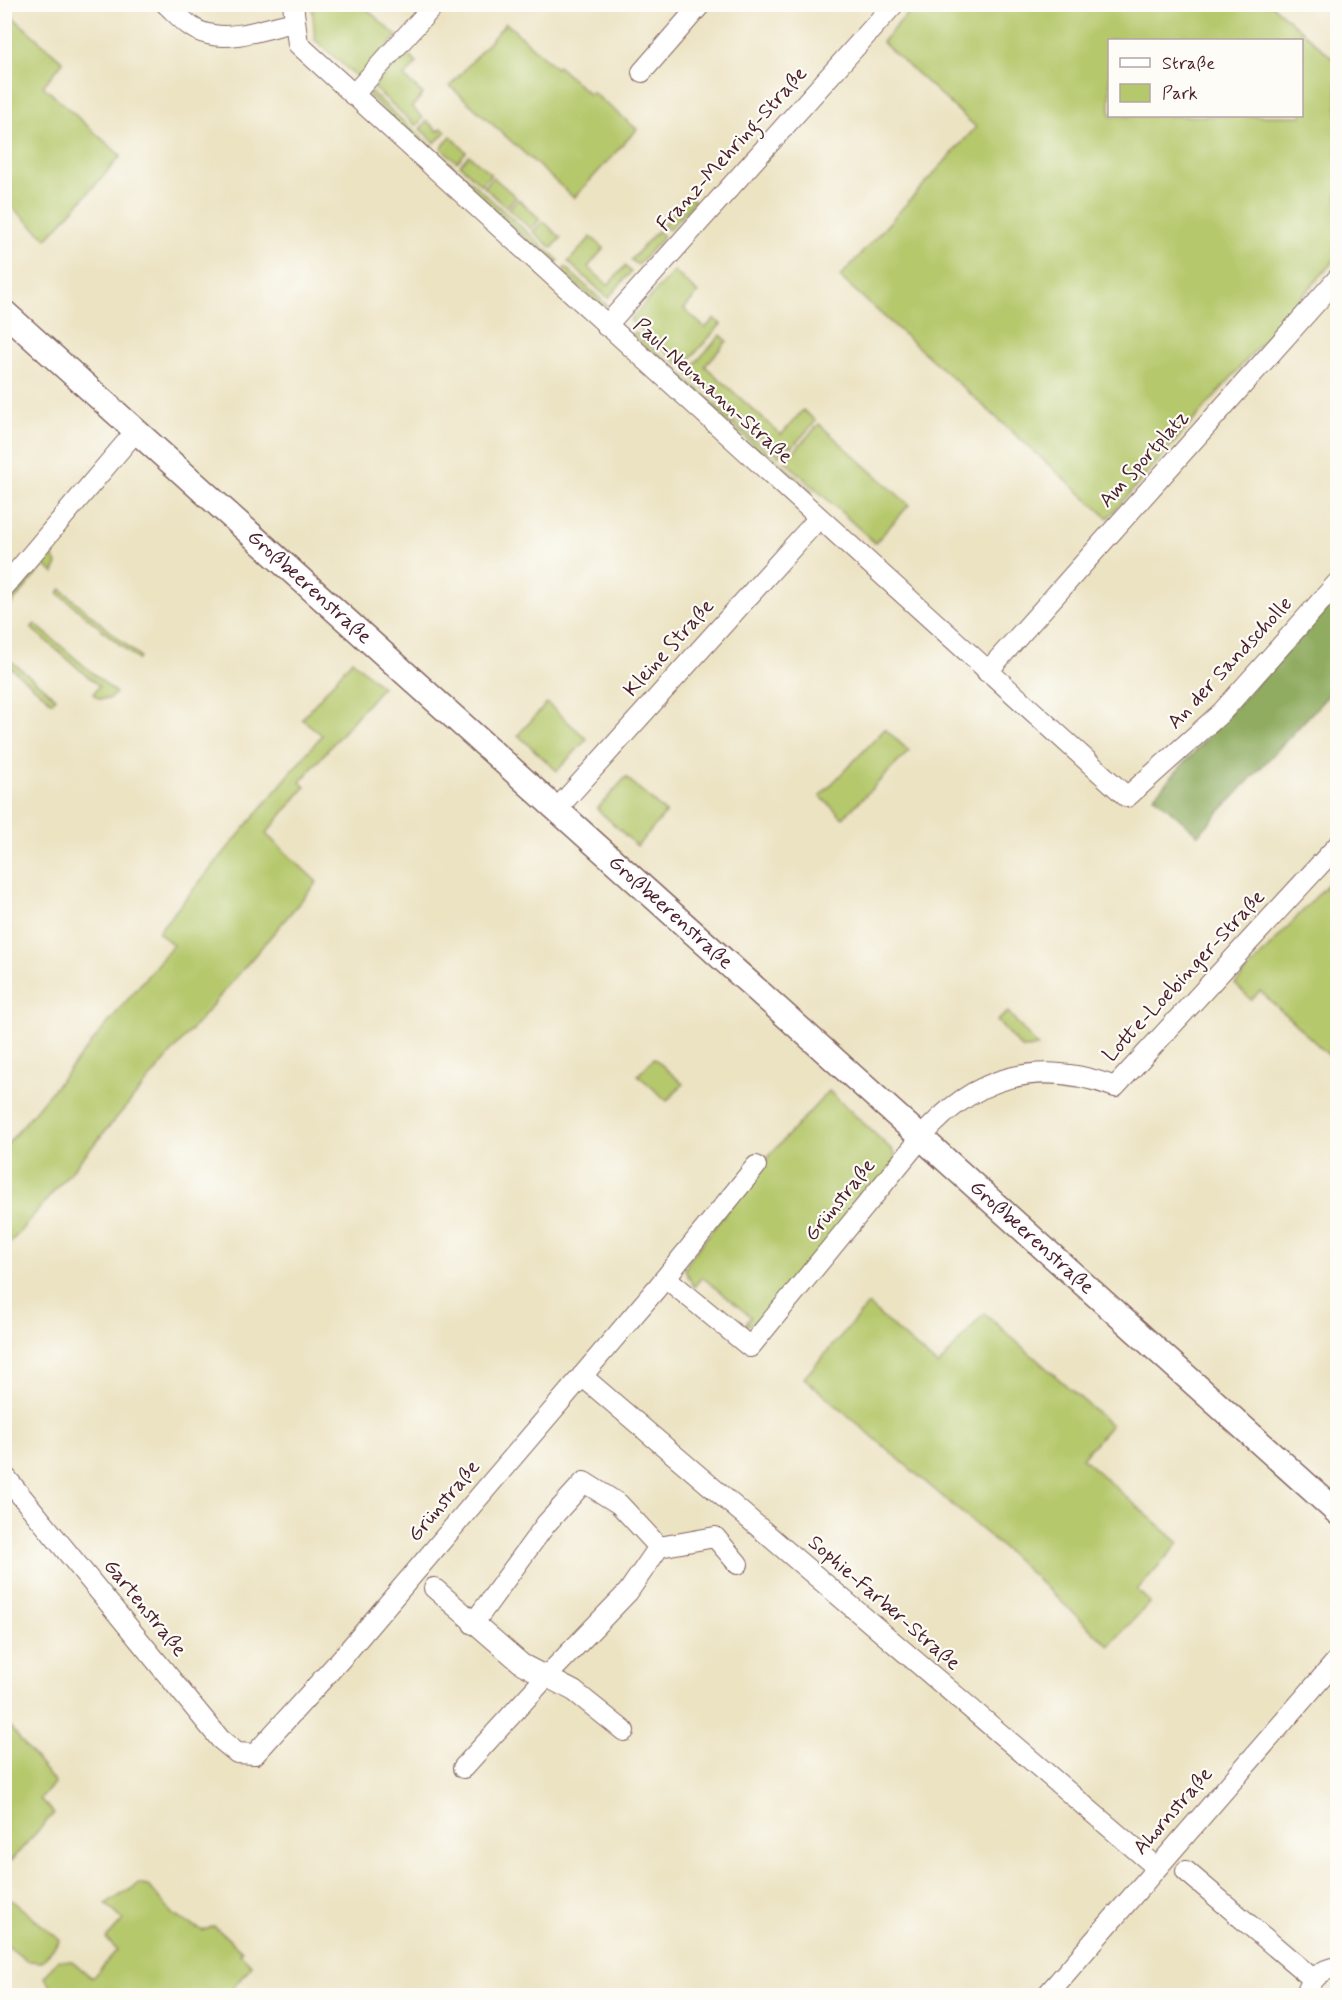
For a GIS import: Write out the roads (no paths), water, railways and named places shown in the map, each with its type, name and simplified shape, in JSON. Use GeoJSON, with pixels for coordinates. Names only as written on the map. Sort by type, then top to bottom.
{"type":"FeatureCollection","features":[{"type":"Feature","properties":{"kind":"street"},"geometry":{"type":"LineString","coordinates":[[166,4],[190,26],[206,34],[227,36],[294,13]]}},
{"type":"Feature","properties":{"kind":"street"},"geometry":{"type":"LineString","coordinates":[[353,95],[435,4]]}},
{"type":"Feature","properties":{"kind":"street"},"geometry":{"type":"LineString","coordinates":[[642,72],[701,4]]}},
{"type":"Feature","properties":{"kind":"street","name":"Franz-Mehring-Straße"},"geometry":{"type":"LineString","coordinates":[[606,326],[894,4]]}},
{"type":"Feature","properties":{"kind":"street","name":"Paul-Neumann-Straße"},"geometry":{"type":"LineString","coordinates":[[294,13],[298,44],[818,519],[1127,797]]}},
{"type":"Feature","properties":{"kind":"street","name":"Am Sportplatz"},"geometry":{"type":"LineString","coordinates":[[987,672],[1338,278]]}},
{"type":"Feature","properties":{"kind":"street","name":"Großbeerenstraße"},"geometry":{"type":"LineString","coordinates":[[4,312],[1338,1513]]}},
{"type":"Feature","properties":{"kind":"street"},"geometry":{"type":"LineString","coordinates":[[4,587],[135,432]]}},
{"type":"Feature","properties":{"kind":"street","name":"Kleine Straße"},"geometry":{"type":"LineString","coordinates":[[556,810],[818,519]]}},
{"type":"Feature","properties":{"kind":"street","name":"An der Sandscholle"},"geometry":{"type":"LineString","coordinates":[[1127,797],[1221,713],[1338,582]]}},
{"type":"Feature","properties":{"kind":"street","name":"Lotte-Loebinger-Straße"},"geometry":{"type":"LineString","coordinates":[[921,1138],[952,1106],[979,1089],[1010,1077],[1032,1073],[1061,1073],[1095,1079],[1115,1087],[1338,845]]}},
{"type":"Feature","properties":{"kind":"street","name":"Grünstraße"},"geometry":{"type":"LineString","coordinates":[[666,1278],[750,1347],[921,1138]]}},
{"type":"Feature","properties":{"kind":"street","name":"Grünstraße"},"geometry":{"type":"LineString","coordinates":[[257,1753],[666,1278],[756,1166]]}},
{"type":"Feature","properties":{"kind":"street","name":"Sophie-Farber-Straße"},"geometry":{"type":"LineString","coordinates":[[582,1376],[1156,1867]]}},
{"type":"Feature","properties":{"kind":"street","name":"Gartenstraße"},"geometry":{"type":"LineString","coordinates":[[4,1476],[220,1739],[237,1753],[247,1755],[257,1753]]}},
{"type":"Feature","properties":{"kind":"street"},"geometry":{"type":"LineString","coordinates":[[473,1624],[546,1524],[584,1482],[619,1504],[659,1546]]}},
{"type":"Feature","properties":{"kind":"street"},"geometry":{"type":"LineString","coordinates":[[463,1768],[628,1592],[659,1546],[715,1537],[738,1564]]}},
{"type":"Feature","properties":{"kind":"street"},"geometry":{"type":"LineString","coordinates":[[434,1588],[522,1664],[545,1678],[574,1691],[624,1731]]}},
{"type":"Feature","properties":{"kind":"street","name":"Ahornstraße"},"geometry":{"type":"LineString","coordinates":[[1046,1995],[1338,1659]]}},
{"type":"Feature","properties":{"kind":"street"},"geometry":{"type":"LineString","coordinates":[[1186,1871],[1309,1987],[1320,1972],[1338,1967]]}}]}
